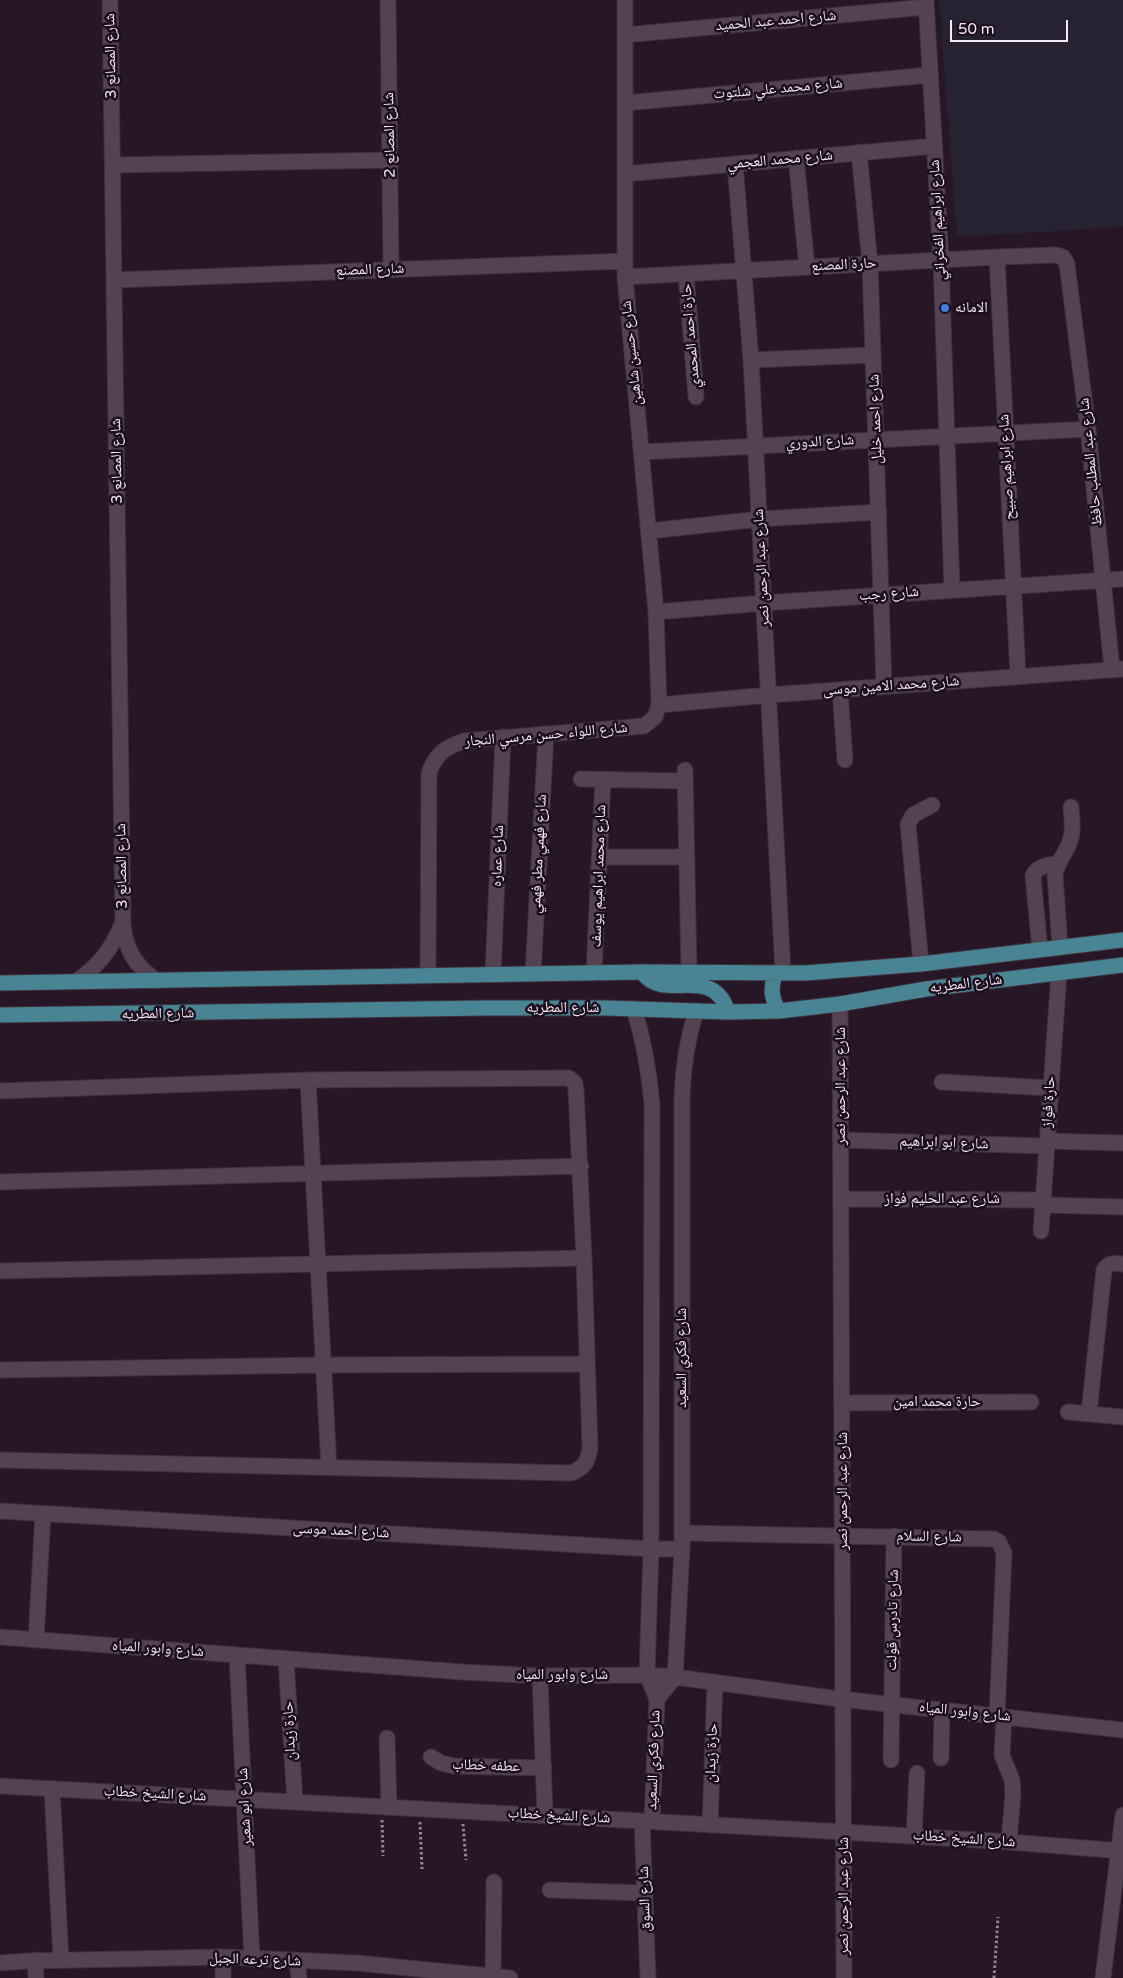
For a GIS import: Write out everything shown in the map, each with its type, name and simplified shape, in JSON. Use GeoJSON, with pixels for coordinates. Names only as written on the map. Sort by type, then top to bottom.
{"type":"FeatureCollection","features":[{"type":"Feature","properties":{"kind":"main road","name":"شارع المطريه"},"geometry":{"type":"LineString","coordinates":[[0,983],[642,972],[827,972],[921,964],[1123,940]]}},
{"type":"Feature","properties":{"kind":"main road","name":"شارع المطريه"},"geometry":{"type":"LineString","coordinates":[[0,1016],[487,1008],[634,1009],[696,1012],[779,1011],[840,1004],[926,989],[1123,965]]}},
{"type":"Feature","properties":{"kind":"main road"},"geometry":{"type":"LineString","coordinates":[[642,972],[645,977],[655,983],[701,985],[708,988],[721,997],[728,1012]]}},
{"type":"Feature","properties":{"kind":"main road"},"geometry":{"type":"LineString","coordinates":[[779,1011],[772,996],[773,981],[780,973]]}},
{"type":"Feature","properties":{"kind":"street","name":"شارع المصانع 3"},"geometry":{"type":"LineString","coordinates":[[110,0],[123,923],[124,937],[128,950],[141,968],[158,981]]}},
{"type":"Feature","properties":{"kind":"street","name":"شارع المصانع 2"},"geometry":{"type":"LineString","coordinates":[[388,0],[391,269]]}},
{"type":"Feature","properties":{"kind":"street","name":"شارع حسين شاهين"},"geometry":{"type":"LineString","coordinates":[[625,0],[624,262],[656,612],[659,705]]}},
{"type":"Feature","properties":{"kind":"street","name":"شارع احمد عبد الحميد"},"geometry":{"type":"LineString","coordinates":[[625,35],[926,3]]}},
{"type":"Feature","properties":{"kind":"street","name":"شارع ابراهيم الفخراني"},"geometry":{"type":"LineString","coordinates":[[926,3],[941,260],[952,590]]}},
{"type":"Feature","properties":{"kind":"street","name":"شارع محمد علي شلتوت"},"geometry":{"type":"LineString","coordinates":[[625,103],[930,75]]}},
{"type":"Feature","properties":{"kind":"street","name":"شارع محمد العجمي"},"geometry":{"type":"LineString","coordinates":[[625,174],[934,146]]}},
{"type":"Feature","properties":{"kind":"street","name":"شارع احمد خليل"},"geometry":{"type":"LineString","coordinates":[[859,152],[870,264],[884,686]]}},
{"type":"Feature","properties":{"kind":"street"},"geometry":{"type":"LineString","coordinates":[[796,158],[807,267]]}},
{"type":"Feature","properties":{"kind":"street"},"geometry":{"type":"LineString","coordinates":[[113,165],[390,160]]}},
{"type":"Feature","properties":{"kind":"street","name":"شارع عبد الرحمن نصر"},"geometry":{"type":"LineString","coordinates":[[735,164],[752,360],[769,694],[780,973]]}},
{"type":"Feature","properties":{"kind":"street","name":"حارة المصنع"},"geometry":{"type":"LineString","coordinates":[[625,277],[1056,254],[1063,257]]}},
{"type":"Feature","properties":{"kind":"street","name":"شارع ابراهيم صبيح"},"geometry":{"type":"LineString","coordinates":[[997,257],[1018,676]]}},
{"type":"Feature","properties":{"kind":"street","name":"شارع عبد المطلب حافظ"},"geometry":{"type":"LineString","coordinates":[[1063,257],[1067,264],[1088,430],[1104,580],[1118,669]]}},
{"type":"Feature","properties":{"kind":"street","name":"شارع المصنع"},"geometry":{"type":"LineString","coordinates":[[115,280],[624,262]]}},
{"type":"Feature","properties":{"kind":"street","name":"حارة احمد المحمدي"},"geometry":{"type":"LineString","coordinates":[[686,274],[696,397]]}},
{"type":"Feature","properties":{"kind":"street"},"geometry":{"type":"LineString","coordinates":[[752,360],[873,355]]}},
{"type":"Feature","properties":{"kind":"street","name":"شارع الدوري"},"geometry":{"type":"LineString","coordinates":[[642,452],[1088,430]]}},
{"type":"Feature","properties":{"kind":"street"},"geometry":{"type":"LineString","coordinates":[[649,531],[760,519],[879,512]]}},
{"type":"Feature","properties":{"kind":"street","name":"شارع رجب"},"geometry":{"type":"LineString","coordinates":[[656,612],[882,594],[1123,579]]}},
{"type":"Feature","properties":{"kind":"street","name":"شارع محمد الامين موسى"},"geometry":{"type":"LineString","coordinates":[[659,705],[769,694],[1118,669]]}},
{"type":"Feature","properties":{"kind":"street"},"geometry":{"type":"LineString","coordinates":[[840,690],[845,760]]}},
{"type":"Feature","properties":{"kind":"street","name":"شارع اللواء حسن مرسي النجار"},"geometry":{"type":"LineString","coordinates":[[428,976],[429,774],[432,762],[441,752],[452,745],[464,741],[644,726],[655,718],[659,705]]}},
{"type":"Feature","properties":{"kind":"street","name":"شارع فهمي مطر فهمي"},"geometry":{"type":"LineString","coordinates":[[533,974],[546,734]]}},
{"type":"Feature","properties":{"kind":"street","name":"شارع عماره"},"geometry":{"type":"LineString","coordinates":[[493,975],[504,738]]}},
{"type":"Feature","properties":{"kind":"street"},"geometry":{"type":"LineString","coordinates":[[581,779],[685,775],[689,972]]}},
{"type":"Feature","properties":{"kind":"street","name":"شارع محمد ابراهيم يوسف"},"geometry":{"type":"LineString","coordinates":[[594,973],[603,779]]}},
{"type":"Feature","properties":{"kind":"street"},"geometry":{"type":"LineString","coordinates":[[921,964],[908,824],[913,815],[932,805]]}},
{"type":"Feature","properties":{"kind":"street"},"geometry":{"type":"LineString","coordinates":[[1060,947],[1054,874],[1072,834],[1071,807]]}},
{"type":"Feature","properties":{"kind":"street"},"geometry":{"type":"LineString","coordinates":[[599,857],[687,857]]}},
{"type":"Feature","properties":{"kind":"street"},"geometry":{"type":"LineString","coordinates":[[1040,950],[1033,876],[1041,867],[1057,864]]}},
{"type":"Feature","properties":{"kind":"street","name":"شارع المصانع 3"},"geometry":{"type":"LineString","coordinates":[[75,982],[100,963],[123,923]]}},
{"type":"Feature","properties":{"kind":"street","name":"حارة فواز"},"geometry":{"type":"LineString","coordinates":[[1041,1231],[1059,973]]}},
{"type":"Feature","properties":{"kind":"street","name":"شارع عبد الرحمن نصر"},"geometry":{"type":"LineString","coordinates":[[840,1004],[844,1978]]}},
{"type":"Feature","properties":{"kind":"street","name":"شارع فكري السعيد"},"geometry":{"type":"LineString","coordinates":[[634,1009],[648,1063],[652,1104],[651,1549],[647,1675],[657,1699],[647,1821]]}},
{"type":"Feature","properties":{"kind":"street","name":"شارع فكري السعيد"},"geometry":{"type":"LineString","coordinates":[[657,1699],[675,1676],[682,1549],[682,1097],[683,1066],[688,1036],[696,1012]]}},
{"type":"Feature","properties":{"kind":"street"},"geometry":{"type":"LineString","coordinates":[[0,1091],[308,1080],[569,1078],[575,1082],[581,1166],[590,1448],[588,1460],[581,1469],[571,1473],[0,1460]]}},
{"type":"Feature","properties":{"kind":"street"},"geometry":{"type":"LineString","coordinates":[[308,1080],[329,1467]]}},
{"type":"Feature","properties":{"kind":"street"},"geometry":{"type":"LineString","coordinates":[[942,1082],[1050,1088]]}},
{"type":"Feature","properties":{"kind":"street","name":"شارع ابو ابراهيم"},"geometry":{"type":"LineString","coordinates":[[841,1140],[1046,1144],[1123,1143]]}},
{"type":"Feature","properties":{"kind":"street"},"geometry":{"type":"LineString","coordinates":[[0,1182],[581,1166]]}},
{"type":"Feature","properties":{"kind":"street","name":"شارع عبد الحليم فواز"},"geometry":{"type":"LineString","coordinates":[[841,1199],[1043,1202],[1123,1207]]}},
{"type":"Feature","properties":{"kind":"street"},"geometry":{"type":"LineString","coordinates":[[0,1271],[584,1258]]}},
{"type":"Feature","properties":{"kind":"street"},"geometry":{"type":"LineString","coordinates":[[1089,1413],[1104,1270],[1106,1266],[1113,1263],[1123,1264]]}},
{"type":"Feature","properties":{"kind":"street"},"geometry":{"type":"LineString","coordinates":[[0,1370],[324,1365],[587,1364]]}},
{"type":"Feature","properties":{"kind":"street","name":"حارة محمد امين"},"geometry":{"type":"LineString","coordinates":[[842,1402],[1031,1402]]}},
{"type":"Feature","properties":{"kind":"street"},"geometry":{"type":"LineString","coordinates":[[1068,1412],[1123,1417]]}},
{"type":"Feature","properties":{"kind":"street","name":"شارع احمد موسى"},"geometry":{"type":"LineString","coordinates":[[0,1511],[651,1549],[682,1549]]}},
{"type":"Feature","properties":{"kind":"street"},"geometry":{"type":"LineString","coordinates":[[9,1524],[23,1513]]}},
{"type":"Feature","properties":{"kind":"street"},"geometry":{"type":"LineString","coordinates":[[36,1640],[43,1514]]}},
{"type":"Feature","properties":{"kind":"street","name":"شارع السلام"},"geometry":{"type":"LineString","coordinates":[[682,1533],[988,1538],[1000,1542],[1004,1553],[1001,1716]]}},
{"type":"Feature","properties":{"kind":"street","name":"شارع تادرس قولت"},"geometry":{"type":"LineString","coordinates":[[891,1760],[894,1536]]}},
{"type":"Feature","properties":{"kind":"street","name":"شارع وابور المياه"},"geometry":{"type":"LineString","coordinates":[[0,1637],[462,1672],[540,1676],[675,1676],[844,1699],[1123,1730]]}},
{"type":"Feature","properties":{"kind":"street","name":"شارع ابو شعير"},"geometry":{"type":"LineString","coordinates":[[237,1655],[252,1959]]}},
{"type":"Feature","properties":{"kind":"street","name":"حارة زيدان"},"geometry":{"type":"LineString","coordinates":[[286,1660],[294,1802]]}},
{"type":"Feature","properties":{"kind":"street"},"geometry":{"type":"LineString","coordinates":[[540,1676],[546,1816]]}},
{"type":"Feature","properties":{"kind":"street","name":"حارة زيدان"},"geometry":{"type":"LineString","coordinates":[[710,1825],[715,1682]]}},
{"type":"Feature","properties":{"kind":"street"},"geometry":{"type":"LineString","coordinates":[[941,1758],[942,1710]]}},
{"type":"Feature","properties":{"kind":"street"},"geometry":{"type":"LineString","coordinates":[[1001,1716],[1002,1755],[1012,1780],[1013,1793],[1009,1842]]}},
{"type":"Feature","properties":{"kind":"street"},"geometry":{"type":"LineString","coordinates":[[386,1807],[387,1738]]}},
{"type":"Feature","properties":{"kind":"street","name":"عطفه خطاب"},"geometry":{"type":"LineString","coordinates":[[431,1757],[441,1764],[454,1766],[544,1768]]}},
{"type":"Feature","properties":{"kind":"street"},"geometry":{"type":"LineString","coordinates":[[914,1836],[917,1773]]}},
{"type":"Feature","properties":{"kind":"street","name":"شارع الشيخ خطاب"},"geometry":{"type":"LineString","coordinates":[[0,1786],[914,1836],[1121,1851]]}},
{"type":"Feature","properties":{"kind":"street"},"geometry":{"type":"LineString","coordinates":[[52,1789],[61,1960]]}},
{"type":"Feature","properties":{"kind":"street"},"geometry":{"type":"LineString","coordinates":[[1103,1978],[1118,1897],[1123,1815]]}},
{"type":"Feature","properties":{"kind":"street","name":"شارع السوق"},"geometry":{"type":"LineString","coordinates":[[647,1821],[645,1893],[648,1978]]}},
{"type":"Feature","properties":{"kind":"street"},"geometry":{"type":"LineString","coordinates":[[488,1977],[494,1882]]}},
{"type":"Feature","properties":{"kind":"street"},"geometry":{"type":"LineString","coordinates":[[550,1890],[645,1893]]}},
{"type":"Feature","properties":{"kind":"street"},"geometry":{"type":"LineString","coordinates":[[223,1957],[223,1978]]}},
{"type":"Feature","properties":{"kind":"street","name":"شارع ترعه الجبل"},"geometry":{"type":"LineString","coordinates":[[0,1963],[35,1960],[223,1957],[356,1964],[510,1978]]}},
{"type":"Feature","properties":{"kind":"street"},"geometry":{"type":"LineString","coordinates":[[35,1960],[36,1978]]}},
{"type":"Feature","properties":{"kind":"street"},"geometry":{"type":"LineString","coordinates":[[297,1961],[299,1978]]}},
{"type":"Feature","properties":{"kind":"path"},"geometry":{"type":"LineString","coordinates":[[383,1856],[386,1807]]}},
{"type":"Feature","properties":{"kind":"path"},"geometry":{"type":"LineString","coordinates":[[420,1809],[422,1869]]}},
{"type":"Feature","properties":{"kind":"path"},"geometry":{"type":"LineString","coordinates":[[463,1811],[466,1860]]}},
{"type":"Feature","properties":{"kind":"path"},"geometry":{"type":"LineString","coordinates":[[994,1978],[998,1917]]}},
{"type":"Feature","properties":{"kind":"shaded area"},"geometry":{"type":"Polygon","coordinates":[[[939,0],[1123,0],[1123,227],[957,237],[939,0]]]}},
{"type":"Feature","properties":{"kind":"place","name":"الامانه"},"geometry":{"type":"Point","coordinates":[945,308]}}]}
